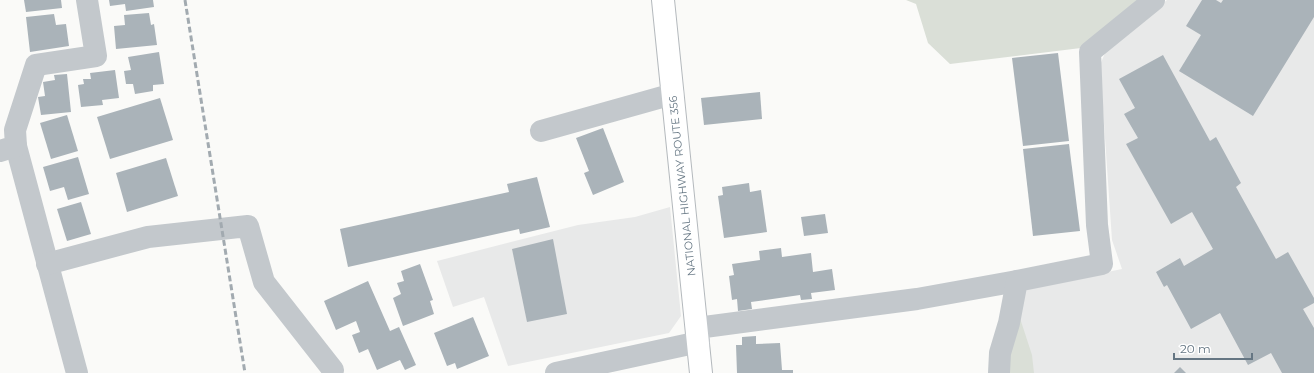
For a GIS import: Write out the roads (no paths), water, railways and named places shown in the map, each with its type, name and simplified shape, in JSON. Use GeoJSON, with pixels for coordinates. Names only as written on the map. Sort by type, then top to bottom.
{"type":"FeatureCollection","features":[{"type":"Feature","properties":{"kind":"highway","name":"NATIONAL HIGHWAY ROUTE 356"},"geometry":{"type":"LineString","coordinates":[[663,0],[701,373]]}},
{"type":"Feature","properties":{"kind":"street"},"geometry":{"type":"LineString","coordinates":[[77,373],[48,264],[8,149],[36,65],[96,56],[87,0]]}},
{"type":"Feature","properties":{"kind":"street"},"geometry":{"type":"LineString","coordinates":[[556,373],[698,335],[917,299],[1102,264],[1097,225],[1090,52],[1154,0]]}},
{"type":"Feature","properties":{"kind":"street"},"geometry":{"type":"LineString","coordinates":[[541,131],[673,94]]}},
{"type":"Feature","properties":{"kind":"street"},"geometry":{"type":"LineString","coordinates":[[48,264],[148,237],[248,226],[264,282],[333,372]]}},
{"type":"Feature","properties":{"kind":"street"},"geometry":{"type":"LineString","coordinates":[[998,373],[1000,353],[1009,323],[1017,281]]}},
{"type":"Feature","properties":{"kind":"railway"},"geometry":{"type":"LineString","coordinates":[[185,0],[245,373]]}}]}
